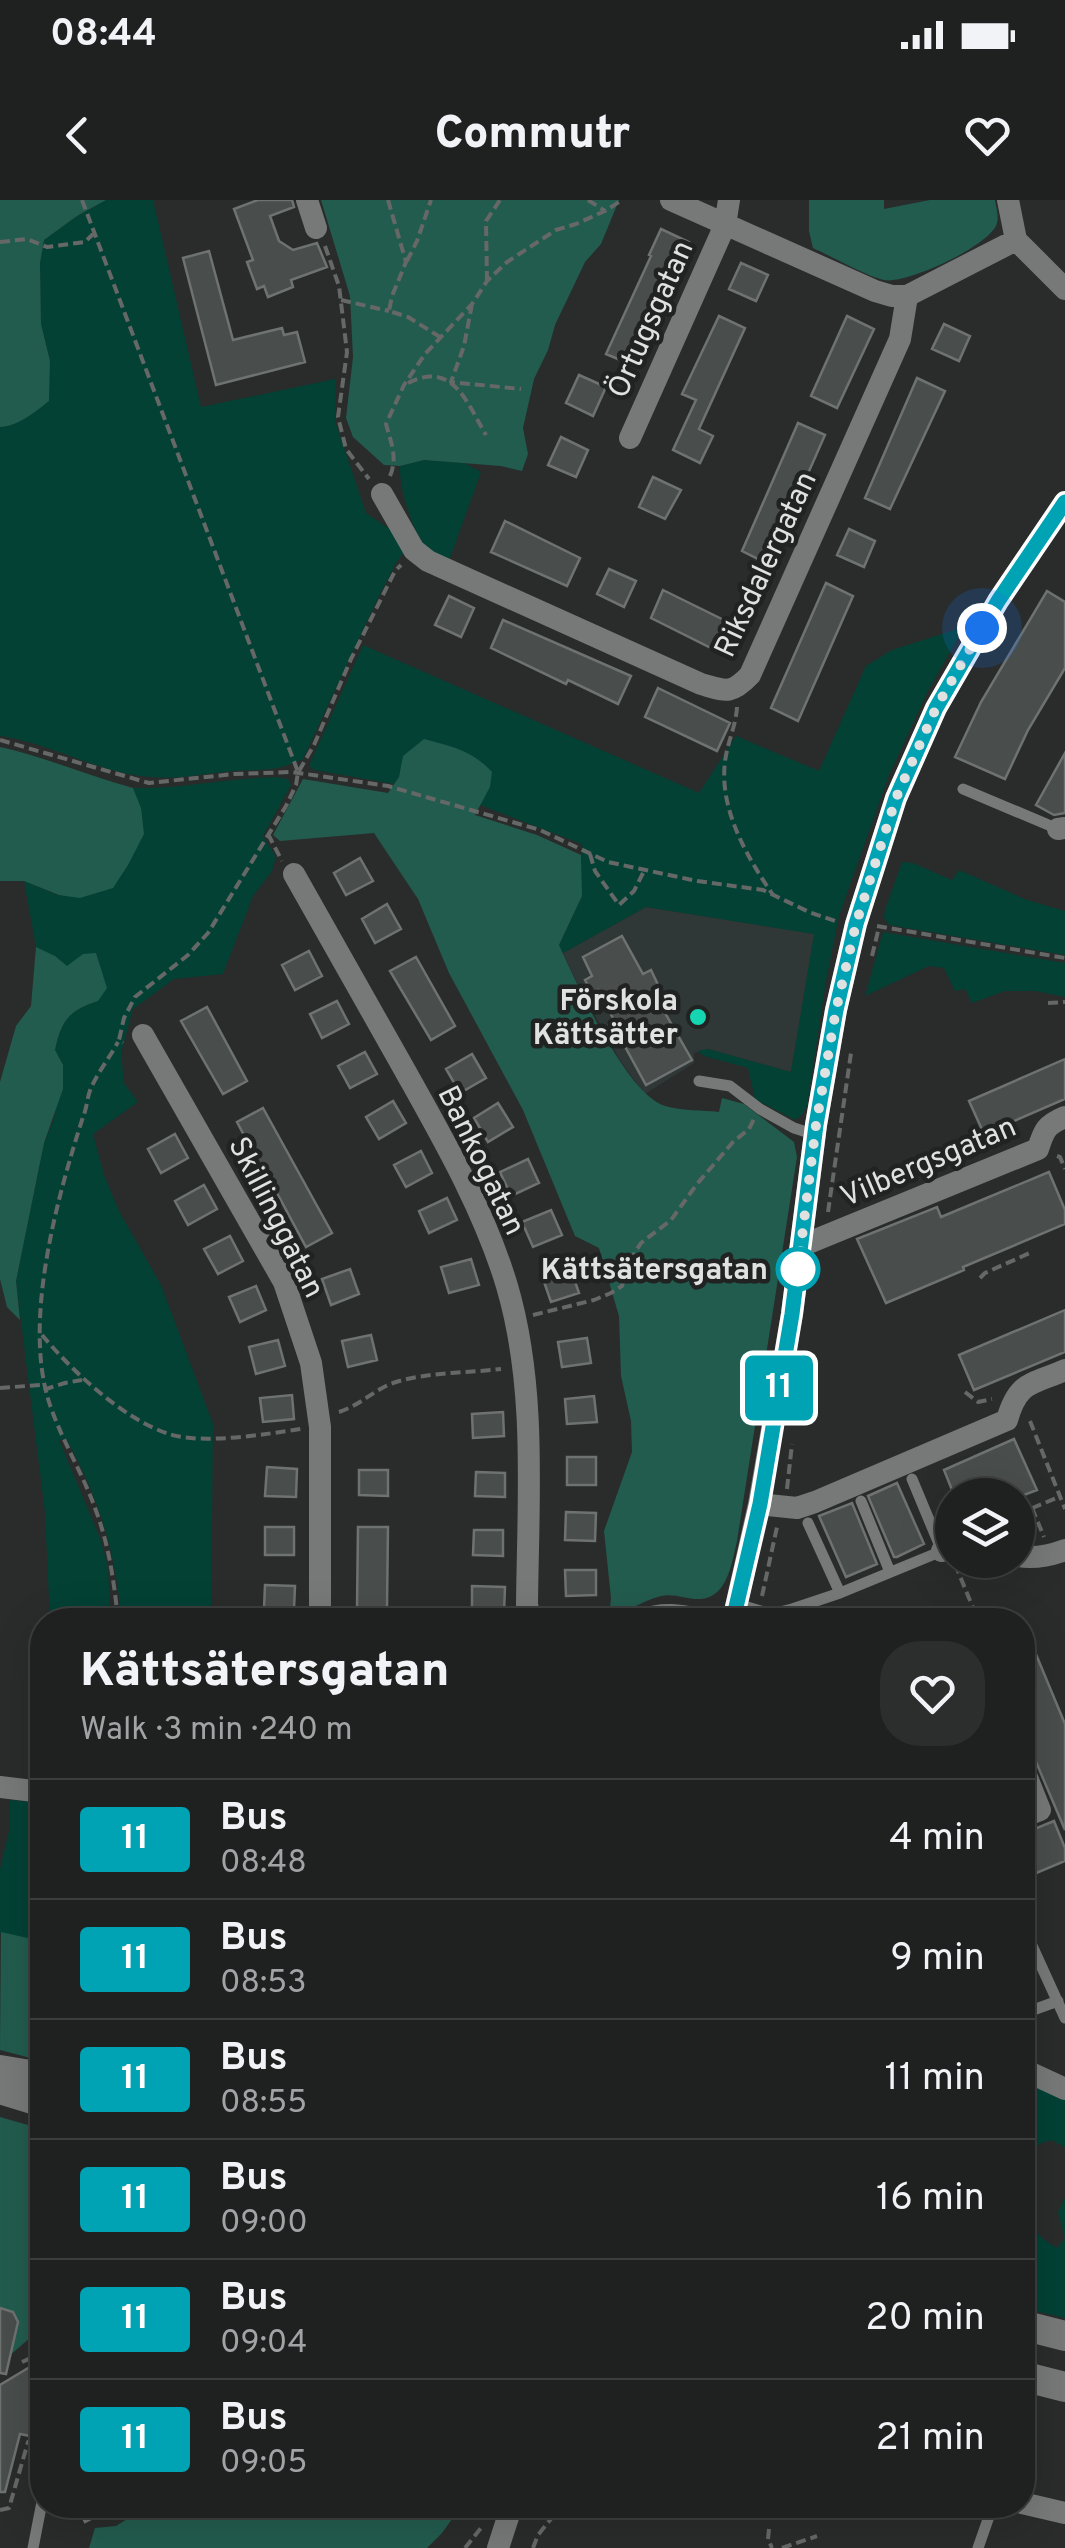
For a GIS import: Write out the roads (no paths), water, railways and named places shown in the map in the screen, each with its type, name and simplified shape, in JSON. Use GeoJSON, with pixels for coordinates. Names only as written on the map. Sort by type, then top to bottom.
{"type":"FeatureCollection","features":[{"type":"Feature","properties":{"kind":"main road"},"geometry":{"type":"LineString","coordinates":[[0,2070],[30,2075]]}},
{"type":"Feature","properties":{"kind":"main road"},"geometry":{"type":"LineString","coordinates":[[0,2089],[30,2098]]}},
{"type":"Feature","properties":{"kind":"main road"},"geometry":{"type":"LineString","coordinates":[[1035,2328],[1065,2336]]}},
{"type":"Feature","properties":{"kind":"main road"},"geometry":{"type":"LineString","coordinates":[[1035,2379],[1065,2387]]}},
{"type":"Feature","properties":{"kind":"street"},"geometry":{"type":"LineString","coordinates":[[308,200],[316,228]]}},
{"type":"Feature","properties":{"kind":"street","name":"Örtugsgatan"},"geometry":{"type":"LineString","coordinates":[[671,200],[876,291],[907,296]]}},
{"type":"Feature","properties":{"kind":"street","name":"Örtugsgatan"},"geometry":{"type":"LineString","coordinates":[[630,438],[725,225],[729,200]]}},
{"type":"Feature","properties":{"kind":"street"},"geometry":{"type":"LineString","coordinates":[[1008,200],[1016,240],[1065,289]]}},
{"type":"Feature","properties":{"kind":"street"},"geometry":{"type":"LineString","coordinates":[[907,296],[1016,240]]}},
{"type":"Feature","properties":{"kind":"street","name":"Riksdalergatan"},"geometry":{"type":"LineString","coordinates":[[382,494],[414,550],[428,561],[701,684],[727,692],[738,688],[750,675],[900,339],[907,296]]}},
{"type":"Feature","properties":{"kind":"street","name":"Vilbergsgatan"},"geometry":{"type":"LineString","coordinates":[[736,1608],[760,1504],[836,1010],[856,924],[896,798],[936,708],[998,601],[1060,517]]}},
{"type":"Feature","properties":{"kind":"street","name":"Bankogatan"},"geometry":{"type":"LineString","coordinates":[[294,874],[464,1181],[507,1286],[522,1367],[528,1480],[528,1608]]}},
{"type":"Feature","properties":{"kind":"street","name":"Skillinggatan"},"geometry":{"type":"LineString","coordinates":[[143,1035],[284,1282],[311,1363],[320,1412],[320,1608]]}},
{"type":"Feature","properties":{"kind":"street","name":"Vilbergsgatan"},"geometry":{"type":"LineString","coordinates":[[801,1246],[1038,1149],[1043,1131],[1065,1117]]}},
{"type":"Feature","properties":{"kind":"street"},"geometry":{"type":"LineString","coordinates":[[760,1504],[796,1508],[816,1502],[1008,1420],[1020,1390],[1065,1370]]}},
{"type":"Feature","properties":{"kind":"street"},"geometry":{"type":"LineString","coordinates":[[0,1787],[30,1791]]}},
{"type":"Feature","properties":{"kind":"street"},"geometry":{"type":"LineString","coordinates":[[1035,2075],[1065,2089]]}},
{"type":"Feature","properties":{"kind":"street"},"geometry":{"type":"LineString","coordinates":[[1035,2506],[1065,2513]]}},
{"type":"Feature","properties":{"kind":"street"},"geometry":{"type":"LineString","coordinates":[[498,2548],[508,2518]]}},
{"type":"Feature","properties":{"kind":"lane"},"geometry":{"type":"LineString","coordinates":[[963,788],[1061,828]]}},
{"type":"Feature","properties":{"kind":"lane"},"geometry":{"type":"LineString","coordinates":[[699,1081],[730,1086],[760,1110],[794,1128],[816,1134]]}},
{"type":"Feature","properties":{"kind":"lane"},"geometry":{"type":"LineString","coordinates":[[912,1479],[935,1524]]}},
{"type":"Feature","properties":{"kind":"lane"},"geometry":{"type":"LineString","coordinates":[[861,1501],[890,1572]]}},
{"type":"Feature","properties":{"kind":"lane"},"geometry":{"type":"LineString","coordinates":[[808,1523],[840,1593]]}},
{"type":"Feature","properties":{"kind":"lane"},"geometry":{"type":"LineString","coordinates":[[791,1608],[935,1557]]}},
{"type":"Feature","properties":{"kind":"lane"},"geometry":{"type":"LineString","coordinates":[[1035,1952],[1065,2018]]}},
{"type":"Feature","properties":{"kind":"lane"},"geometry":{"type":"LineString","coordinates":[[1035,2009],[1058,2001]]}},
{"type":"Feature","properties":{"kind":"lane"},"geometry":{"type":"LineString","coordinates":[[33,2548],[39,2518]]}},
{"type":"Feature","properties":{"kind":"lane"},"geometry":{"type":"LineString","coordinates":[[978,2548],[988,2518]]}},
{"type":"Feature","properties":{"kind":"place","name":"Förskola Kättsätter"},"geometry":{"type":"Point","coordinates":[698,1017]}},
{"type":"Feature","properties":{"kind":"place","name":"Kättsätersgatan"},"geometry":{"type":"Point","coordinates":[798,1269]}}]}
